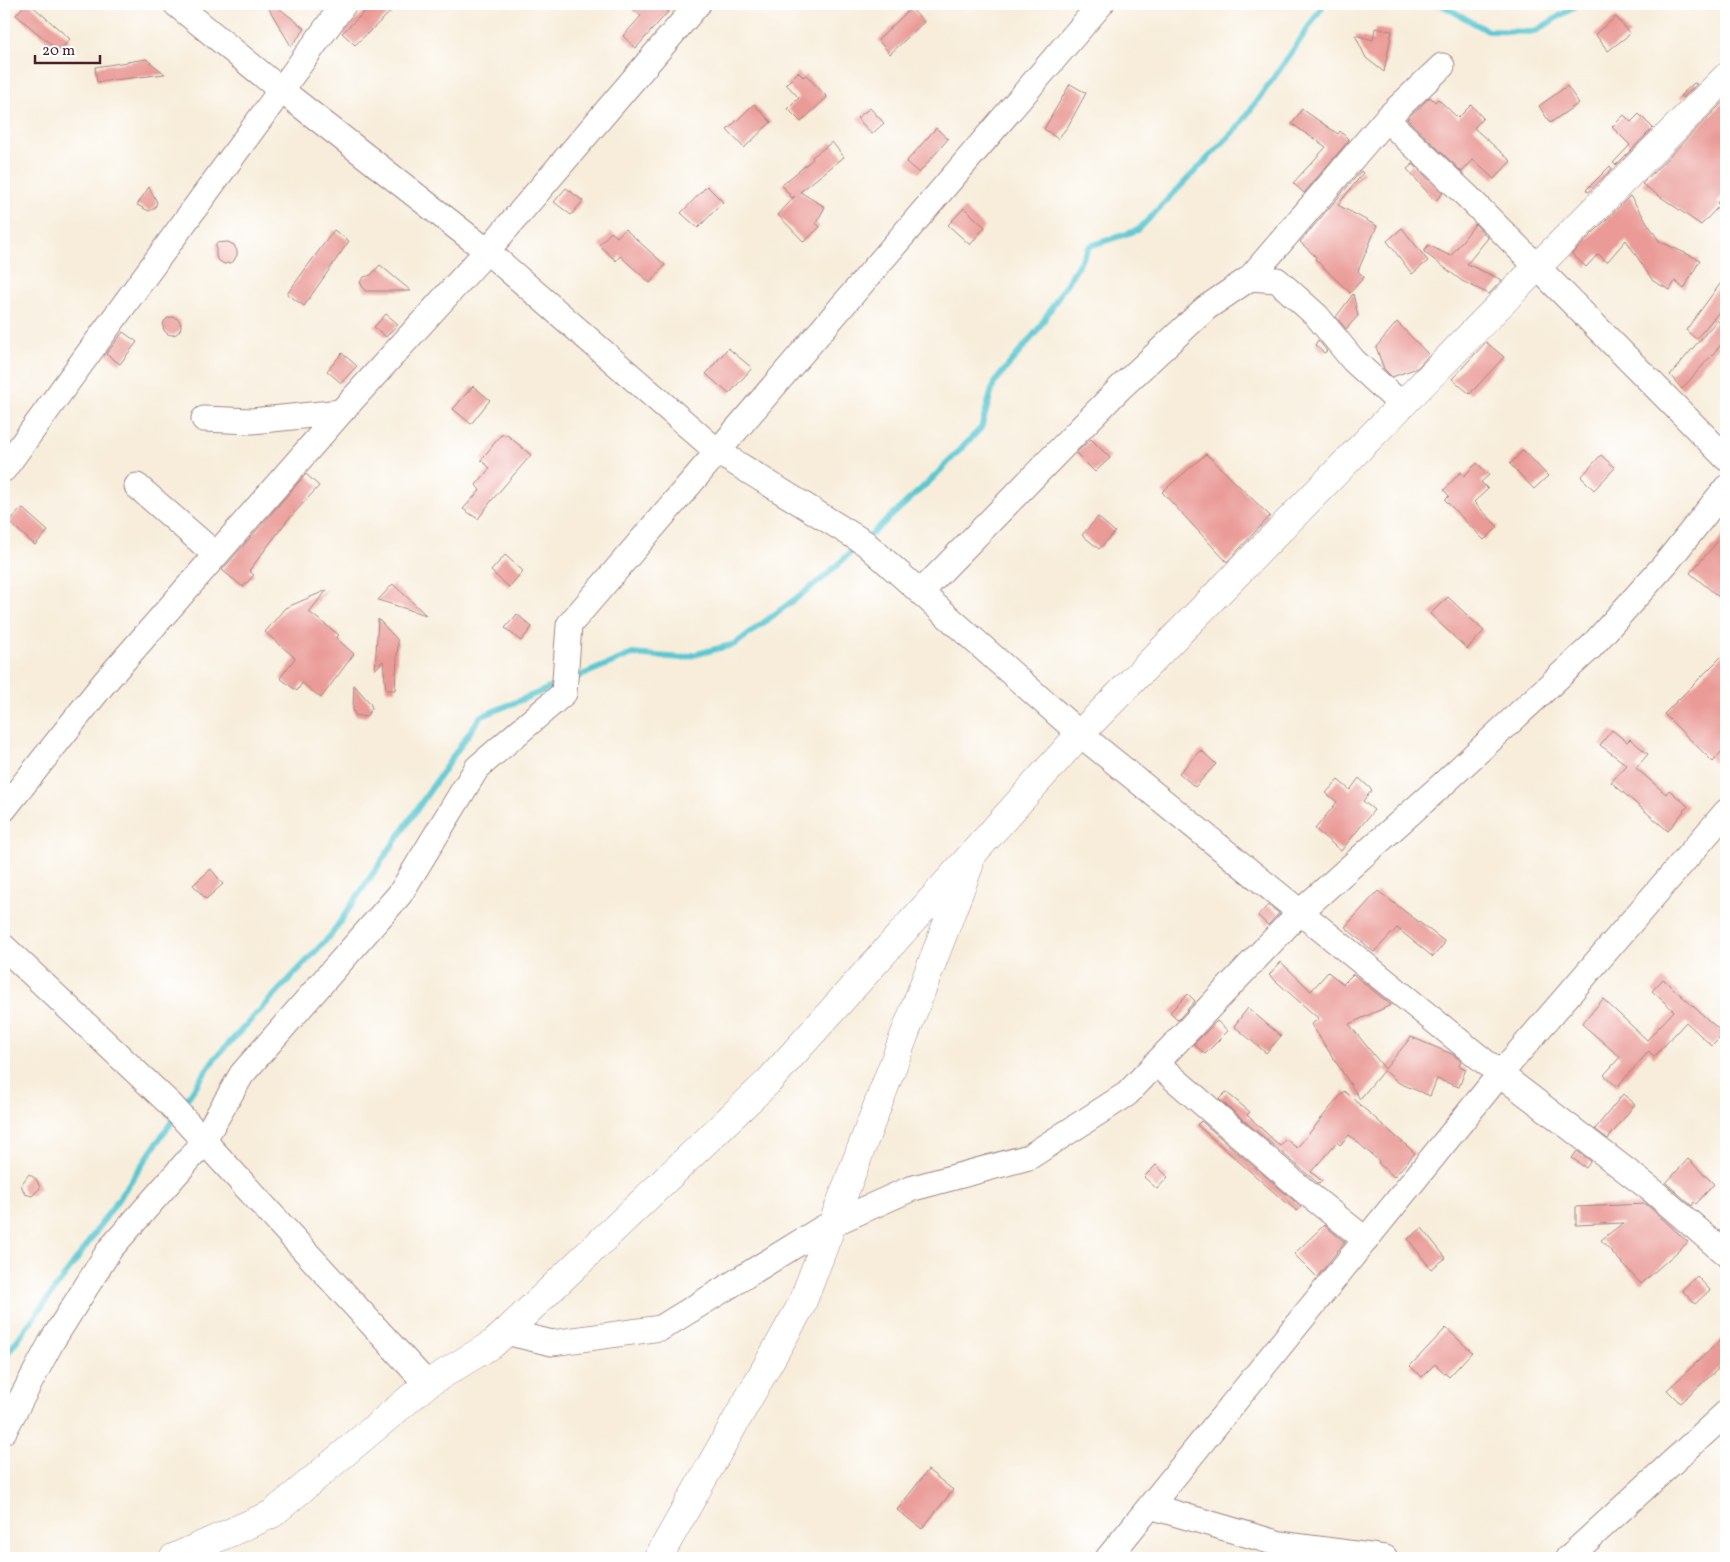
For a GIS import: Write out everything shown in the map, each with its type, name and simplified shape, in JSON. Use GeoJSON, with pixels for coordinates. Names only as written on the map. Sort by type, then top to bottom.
{"type":"FeatureCollection","features":[{"type":"Feature","properties":{"kind":"street"},"geometry":{"type":"LineString","coordinates":[[176,4],[281,90],[487,251],[718,452],[865,543],[1080,734],[1500,1074],[1653,1191],[1726,1254]]}},
{"type":"Feature","properties":{"kind":"street"},"geometry":{"type":"LineString","coordinates":[[4,469],[344,4]]}},
{"type":"Feature","properties":{"kind":"street"},"geometry":{"type":"LineString","coordinates":[[4,809],[104,683],[341,412],[487,251],[698,4]]}},
{"type":"Feature","properties":{"kind":"street"},"geometry":{"type":"LineString","coordinates":[[4,1431],[52,1341],[110,1248],[199,1148],[242,1074],[400,894],[477,768],[564,693],[569,625],[1101,4]]}},
{"type":"Feature","properties":{"kind":"street"},"geometry":{"type":"LineString","coordinates":[[921,592],[1120,388],[1206,308],[1250,278],[1386,119],[1442,66]]}},
{"type":"Feature","properties":{"kind":"street"},"geometry":{"type":"LineString","coordinates":[[173,1558],[272,1514],[427,1384],[494,1343],[506,1332],[768,1082],[1080,734],[1537,266],[1726,77]]}},
{"type":"Feature","properties":{"kind":"street"},"geometry":{"type":"LineString","coordinates":[[1386,119],[1467,196],[1726,458]]}},
{"type":"Feature","properties":{"kind":"street"},"geometry":{"type":"LineString","coordinates":[[1250,278],[1277,280],[1317,316],[1353,360],[1402,405]]}},
{"type":"Feature","properties":{"kind":"street"},"geometry":{"type":"LineString","coordinates":[[204,419],[252,421],[341,412]]}},
{"type":"Feature","properties":{"kind":"street"},"geometry":{"type":"LineString","coordinates":[[137,486],[216,555]]}},
{"type":"Feature","properties":{"kind":"street"},"geometry":{"type":"LineString","coordinates":[[506,1332],[552,1343],[661,1328],[823,1228],[910,1189],[1029,1157],[1127,1094],[1300,912],[1443,784],[1591,647],[1667,562],[1726,488]]}},
{"type":"Feature","properties":{"kind":"street"},"geometry":{"type":"LineString","coordinates":[[1108,1558],[1500,1074],[1726,812]]}},
{"type":"Feature","properties":{"kind":"street"},"geometry":{"type":"LineString","coordinates":[[658,1558],[801,1306],[974,852]]}},
{"type":"Feature","properties":{"kind":"street"},"geometry":{"type":"LineString","coordinates":[[4,947],[170,1104],[427,1384]]}},
{"type":"Feature","properties":{"kind":"street"},"geometry":{"type":"LineString","coordinates":[[1156,1064],[1303,1190],[1366,1240]]}},
{"type":"Feature","properties":{"kind":"street"},"geometry":{"type":"LineString","coordinates":[[1568,1558],[1726,1413]]}},
{"type":"Feature","properties":{"kind":"street"},"geometry":{"type":"LineString","coordinates":[[1150,1506],[1280,1544],[1385,1558]]}},
{"type":"Feature","properties":{"kind":"building"},"geometry":{"type":"Polygon","coordinates":[[[25,4],[30,4],[70,39],[59,51],[16,15],[25,4]]]}},
{"type":"Feature","properties":{"kind":"building"},"geometry":{"type":"Polygon","coordinates":[[[266,4],[274,4],[305,29],[291,46],[266,4]]]}},
{"type":"Feature","properties":{"kind":"building"},"geometry":{"type":"Polygon","coordinates":[[[373,4],[399,4],[355,45],[342,33],[373,4]]]}},
{"type":"Feature","properties":{"kind":"building"},"geometry":{"type":"Polygon","coordinates":[[[626,4],[675,4],[636,48],[623,36],[641,16],[626,4]]]}},
{"type":"Feature","properties":{"kind":"building"},"geometry":{"type":"Polygon","coordinates":[[[911,8],[924,22],[890,54],[878,40],[911,8]]]}},
{"type":"Feature","properties":{"kind":"building"},"geometry":{"type":"Polygon","coordinates":[[[1616,17],[1630,34],[1608,51],[1595,34],[1616,17]]]}},
{"type":"Feature","properties":{"kind":"building"},"geometry":{"type":"Polygon","coordinates":[[[1375,28],[1392,31],[1384,72],[1366,58],[1355,35],[1373,40],[1375,28]]]}},
{"type":"Feature","properties":{"kind":"building"},"geometry":{"type":"Polygon","coordinates":[[[146,59],[165,74],[97,82],[95,67],[146,59]]]}},
{"type":"Feature","properties":{"kind":"building"},"geometry":{"type":"Polygon","coordinates":[[[798,72],[803,77],[806,75],[827,97],[801,122],[788,109],[799,98],[786,84],[798,72]]]}},
{"type":"Feature","properties":{"kind":"building"},"geometry":{"type":"Polygon","coordinates":[[[1694,83],[1697,84],[1683,98],[1680,96],[1694,83]]]}},
{"type":"Feature","properties":{"kind":"building"},"geometry":{"type":"Polygon","coordinates":[[[1070,84],[1086,93],[1068,126],[1058,139],[1044,129],[1070,84]]]}},
{"type":"Feature","properties":{"kind":"building"},"geometry":{"type":"Polygon","coordinates":[[[1567,86],[1579,103],[1550,123],[1539,106],[1567,86]]]}},
{"type":"Feature","properties":{"kind":"building"},"geometry":{"type":"Polygon","coordinates":[[[1430,97],[1435,102],[1438,99],[1458,118],[1471,105],[1483,118],[1474,128],[1511,161],[1494,179],[1473,160],[1462,172],[1407,119],[1430,97]]]}},
{"type":"Feature","properties":{"kind":"building"},"geometry":{"type":"Polygon","coordinates":[[[1725,100],[1726,191],[1717,203],[1720,205],[1701,225],[1642,184],[1725,100]]]}},
{"type":"Feature","properties":{"kind":"building"},"geometry":{"type":"Polygon","coordinates":[[[754,104],[771,122],[744,148],[727,130],[754,104]]]}},
{"type":"Feature","properties":{"kind":"building"},"geometry":{"type":"Polygon","coordinates":[[[870,108],[884,123],[872,134],[857,118],[870,108]]]}},
{"type":"Feature","properties":{"kind":"building"},"geometry":{"type":"Polygon","coordinates":[[[1302,109],[1338,134],[1340,131],[1349,140],[1304,193],[1293,183],[1326,147],[1292,124],[1302,109]]]}},
{"type":"Feature","properties":{"kind":"building"},"geometry":{"type":"Polygon","coordinates":[[[1639,114],[1653,128],[1616,165],[1613,163],[1630,145],[1612,127],[1624,115],[1631,122],[1639,114]]]}},
{"type":"Feature","properties":{"kind":"building"},"geometry":{"type":"Polygon","coordinates":[[[936,128],[948,139],[919,173],[906,162],[936,128]]]}},
{"type":"Feature","properties":{"kind":"building"},"geometry":{"type":"Polygon","coordinates":[[[832,142],[844,157],[800,192],[825,207],[816,223],[820,227],[804,242],[778,215],[795,196],[792,198],[782,185],[813,159],[812,157],[832,142]]]}},
{"type":"Feature","properties":{"kind":"building"},"geometry":{"type":"Polygon","coordinates":[[[1413,164],[1443,193],[1435,201],[1407,169],[1413,164]]]}},
{"type":"Feature","properties":{"kind":"building"},"geometry":{"type":"Polygon","coordinates":[[[1610,166],[1612,169],[1589,192],[1586,190],[1610,166]]]}},
{"type":"Feature","properties":{"kind":"building"},"geometry":{"type":"Polygon","coordinates":[[[1361,171],[1363,173],[1338,205],[1377,226],[1358,271],[1364,277],[1350,293],[1300,242],[1361,171]]]}},
{"type":"Feature","properties":{"kind":"building"},"geometry":{"type":"Polygon","coordinates":[[[707,186],[723,202],[698,228],[681,213],[707,186]]]}},
{"type":"Feature","properties":{"kind":"building"},"geometry":{"type":"Polygon","coordinates":[[[149,187],[157,202],[155,208],[149,211],[137,205],[149,187]]]}},
{"type":"Feature","properties":{"kind":"building"},"geometry":{"type":"Polygon","coordinates":[[[566,188],[583,201],[571,215],[554,202],[566,188]]]}},
{"type":"Feature","properties":{"kind":"building"},"geometry":{"type":"Polygon","coordinates":[[[1630,196],[1659,241],[1700,260],[1684,289],[1675,281],[1670,290],[1653,281],[1626,240],[1607,262],[1598,254],[1586,267],[1572,254],[1630,196]]]}},
{"type":"Feature","properties":{"kind":"building"},"geometry":{"type":"Polygon","coordinates":[[[964,208],[985,227],[970,245],[948,225],[964,208]]]}},
{"type":"Feature","properties":{"kind":"building"},"geometry":{"type":"Polygon","coordinates":[[[1475,224],[1488,238],[1467,264],[1502,280],[1489,294],[1462,281],[1424,252],[1428,245],[1451,256],[1475,224]]]}},
{"type":"Feature","properties":{"kind":"building"},"geometry":{"type":"Polygon","coordinates":[[[1402,228],[1428,261],[1412,274],[1387,241],[1402,228]]]}},
{"type":"Feature","properties":{"kind":"building"},"geometry":{"type":"Polygon","coordinates":[[[625,229],[665,265],[650,283],[620,256],[616,261],[599,245],[611,232],[617,237],[625,229]]]}},
{"type":"Feature","properties":{"kind":"building"},"geometry":{"type":"Polygon","coordinates":[[[334,230],[349,241],[304,306],[287,294],[334,230]]]}},
{"type":"Feature","properties":{"kind":"building"},"geometry":{"type":"Polygon","coordinates":[[[228,242],[234,245],[237,255],[233,262],[224,264],[217,259],[216,243],[228,242]]]}},
{"type":"Feature","properties":{"kind":"building"},"geometry":{"type":"Polygon","coordinates":[[[380,265],[411,291],[365,291],[360,282],[364,277],[371,275],[380,265]]]}},
{"type":"Feature","properties":{"kind":"building"},"geometry":{"type":"Polygon","coordinates":[[[1726,276],[1726,304],[1696,339],[1686,330],[1726,276]]]}},
{"type":"Feature","properties":{"kind":"building"},"geometry":{"type":"Polygon","coordinates":[[[1353,294],[1358,316],[1346,329],[1336,317],[1353,294]]]}},
{"type":"Feature","properties":{"kind":"building"},"geometry":{"type":"Polygon","coordinates":[[[386,314],[398,324],[386,337],[374,327],[386,314]]]}},
{"type":"Feature","properties":{"kind":"building"},"geometry":{"type":"Polygon","coordinates":[[[172,317],[178,320],[181,326],[178,332],[172,335],[166,332],[163,326],[166,320],[172,317]]]}},
{"type":"Feature","properties":{"kind":"building"},"geometry":{"type":"Polygon","coordinates":[[[1717,320],[1726,329],[1726,339],[1682,389],[1670,375],[1717,320]]]}},
{"type":"Feature","properties":{"kind":"building"},"geometry":{"type":"Polygon","coordinates":[[[1397,322],[1429,355],[1417,368],[1392,377],[1384,369],[1376,347],[1397,322]]]}},
{"type":"Feature","properties":{"kind":"building"},"geometry":{"type":"Polygon","coordinates":[[[123,332],[137,342],[120,364],[106,354],[123,332]]]}},
{"type":"Feature","properties":{"kind":"building"},"geometry":{"type":"Polygon","coordinates":[[[1318,340],[1327,351],[1324,353],[1315,345],[1318,340]]]}},
{"type":"Feature","properties":{"kind":"building"},"geometry":{"type":"Polygon","coordinates":[[[1486,342],[1504,357],[1470,394],[1452,379],[1486,342]]]}},
{"type":"Feature","properties":{"kind":"building"},"geometry":{"type":"Polygon","coordinates":[[[728,348],[752,368],[729,394],[706,374],[728,348]]]}},
{"type":"Feature","properties":{"kind":"building"},"geometry":{"type":"Polygon","coordinates":[[[342,353],[357,366],[341,383],[327,371],[342,353]]]}},
{"type":"Feature","properties":{"kind":"building"},"geometry":{"type":"Polygon","coordinates":[[[473,386],[490,400],[471,424],[453,409],[473,386]]]}},
{"type":"Feature","properties":{"kind":"building"},"geometry":{"type":"Polygon","coordinates":[[[501,435],[507,435],[531,455],[478,519],[463,509],[480,490],[476,485],[490,468],[481,460],[501,435]]]}},
{"type":"Feature","properties":{"kind":"building"},"geometry":{"type":"Polygon","coordinates":[[[1091,439],[1110,458],[1095,472],[1076,453],[1091,439]]]}},
{"type":"Feature","properties":{"kind":"building"},"geometry":{"type":"Polygon","coordinates":[[[1523,450],[1548,476],[1534,489],[1510,464],[1523,450]]]}},
{"type":"Feature","properties":{"kind":"building"},"geometry":{"type":"Polygon","coordinates":[[[1206,454],[1270,516],[1227,562],[1162,492],[1206,454]]]}},
{"type":"Feature","properties":{"kind":"building"},"geometry":{"type":"Polygon","coordinates":[[[1601,455],[1615,468],[1594,490],[1581,477],[1601,455]]]}},
{"type":"Feature","properties":{"kind":"building"},"geometry":{"type":"Polygon","coordinates":[[[1477,463],[1489,475],[1481,482],[1488,489],[1474,502],[1498,527],[1484,540],[1445,500],[1449,496],[1444,490],[1461,472],[1464,476],[1477,463]]]}},
{"type":"Feature","properties":{"kind":"building"},"geometry":{"type":"Polygon","coordinates":[[[306,474],[319,486],[286,522],[249,571],[254,575],[243,587],[222,570],[306,474]]]}},
{"type":"Feature","properties":{"kind":"building"},"geometry":{"type":"Polygon","coordinates":[[[22,508],[48,531],[35,545],[9,522],[22,508]]]}},
{"type":"Feature","properties":{"kind":"building"},"geometry":{"type":"Polygon","coordinates":[[[1098,517],[1115,532],[1099,549],[1082,535],[1098,517]]]}},
{"type":"Feature","properties":{"kind":"building"},"geometry":{"type":"Polygon","coordinates":[[[1726,532],[1726,603],[1690,573],[1726,532]]]}},
{"type":"Feature","properties":{"kind":"building"},"geometry":{"type":"Polygon","coordinates":[[[505,555],[523,571],[509,587],[491,571],[505,555]]]}},
{"type":"Feature","properties":{"kind":"building"},"geometry":{"type":"Polygon","coordinates":[[[393,584],[426,615],[378,600],[393,584]]]}},
{"type":"Feature","properties":{"kind":"building"},"geometry":{"type":"Polygon","coordinates":[[[327,590],[309,612],[339,635],[336,638],[354,654],[321,698],[302,683],[297,691],[280,678],[295,658],[265,632],[285,608],[327,590]]]}},
{"type":"Feature","properties":{"kind":"building"},"geometry":{"type":"Polygon","coordinates":[[[1448,597],[1484,631],[1467,649],[1430,614],[1448,597]]]}},
{"type":"Feature","properties":{"kind":"building"},"geometry":{"type":"Polygon","coordinates":[[[517,614],[532,627],[521,641],[505,628],[517,614]]]}},
{"type":"Feature","properties":{"kind":"building"},"geometry":{"type":"Polygon","coordinates":[[[378,619],[397,639],[398,643],[395,690],[386,690],[383,661],[375,670],[378,619]]]}},
{"type":"Feature","properties":{"kind":"building"},"geometry":{"type":"Polygon","coordinates":[[[1726,652],[1726,746],[1713,762],[1664,714],[1726,652]]]}},
{"type":"Feature","properties":{"kind":"building"},"geometry":{"type":"Polygon","coordinates":[[[354,685],[370,703],[372,708],[366,717],[355,715],[353,709],[354,685]]]}},
{"type":"Feature","properties":{"kind":"building"},"geometry":{"type":"Polygon","coordinates":[[[1612,730],[1627,742],[1630,739],[1648,754],[1636,768],[1666,794],[1669,790],[1688,806],[1668,831],[1611,782],[1627,765],[1600,745],[1612,730]]]}},
{"type":"Feature","properties":{"kind":"building"},"geometry":{"type":"Polygon","coordinates":[[[1201,750],[1216,764],[1195,787],[1179,773],[1201,750]]]}},
{"type":"Feature","properties":{"kind":"building"},"geometry":{"type":"Polygon","coordinates":[[[1359,778],[1372,790],[1363,801],[1374,810],[1341,851],[1315,829],[1337,802],[1326,793],[1338,780],[1350,790],[1359,778]]]}},
{"type":"Feature","properties":{"kind":"building"},"geometry":{"type":"Polygon","coordinates":[[[211,869],[223,884],[206,899],[193,885],[211,869]]]}},
{"type":"Feature","properties":{"kind":"building"},"geometry":{"type":"Polygon","coordinates":[[[1378,891],[1444,941],[1444,944],[1433,957],[1397,928],[1374,952],[1345,927],[1378,891]]]}},
{"type":"Feature","properties":{"kind":"building"},"geometry":{"type":"Polygon","coordinates":[[[1268,905],[1279,913],[1268,925],[1258,916],[1268,905]]]}},
{"type":"Feature","properties":{"kind":"building"},"geometry":{"type":"Polygon","coordinates":[[[1281,962],[1311,991],[1328,972],[1343,984],[1353,974],[1391,1005],[1349,1024],[1385,1069],[1411,1037],[1452,1054],[1461,1061],[1459,1066],[1466,1069],[1459,1087],[1437,1079],[1430,1096],[1399,1083],[1384,1070],[1360,1099],[1311,1024],[1319,1019],[1269,975],[1281,962]]]}},
{"type":"Feature","properties":{"kind":"building"},"geometry":{"type":"Polygon","coordinates":[[[1663,979],[1724,1034],[1712,1046],[1686,1022],[1654,1057],[1649,1051],[1617,1087],[1604,1075],[1620,1057],[1582,1024],[1603,999],[1647,1040],[1674,1011],[1652,991],[1663,979]]]}},
{"type":"Feature","properties":{"kind":"building"},"geometry":{"type":"Polygon","coordinates":[[[1188,994],[1195,1001],[1178,1020],[1170,1012],[1188,994]]]}},
{"type":"Feature","properties":{"kind":"building"},"geometry":{"type":"Polygon","coordinates":[[[1248,1008],[1281,1036],[1266,1053],[1234,1026],[1248,1008]]]}},
{"type":"Feature","properties":{"kind":"building"},"geometry":{"type":"Polygon","coordinates":[[[1217,1021],[1228,1031],[1205,1054],[1194,1044],[1217,1021]]]}},
{"type":"Feature","properties":{"kind":"building"},"geometry":{"type":"Polygon","coordinates":[[[1344,1091],[1415,1153],[1394,1177],[1349,1135],[1340,1145],[1337,1142],[1311,1172],[1322,1181],[1319,1184],[1219,1099],[1226,1092],[1250,1112],[1247,1115],[1280,1146],[1286,1139],[1297,1148],[1344,1091]]]}},
{"type":"Feature","properties":{"kind":"building"},"geometry":{"type":"Polygon","coordinates":[[[1623,1094],[1635,1104],[1608,1139],[1595,1129],[1623,1094]]]}},
{"type":"Feature","properties":{"kind":"building"},"geometry":{"type":"Polygon","coordinates":[[[1201,1121],[1301,1207],[1297,1211],[1276,1194],[1197,1125],[1201,1121]]]}},
{"type":"Feature","properties":{"kind":"building"},"geometry":{"type":"Polygon","coordinates":[[[1577,1151],[1591,1161],[1586,1168],[1572,1158],[1577,1151]]]}},
{"type":"Feature","properties":{"kind":"building"},"geometry":{"type":"Polygon","coordinates":[[[1688,1159],[1714,1184],[1692,1206],[1666,1183],[1688,1159]]]}},
{"type":"Feature","properties":{"kind":"building"},"geometry":{"type":"Polygon","coordinates":[[[1156,1165],[1168,1177],[1157,1189],[1144,1177],[1156,1165]]]}},
{"type":"Feature","properties":{"kind":"building"},"geometry":{"type":"Polygon","coordinates":[[[29,1174],[37,1180],[40,1188],[32,1196],[25,1194],[21,1185],[29,1174]]]}},
{"type":"Feature","properties":{"kind":"building"},"geometry":{"type":"Polygon","coordinates":[[[1646,1204],[1688,1242],[1641,1284],[1601,1240],[1623,1223],[1576,1225],[1576,1207],[1646,1204]]]}},
{"type":"Feature","properties":{"kind":"building"},"geometry":{"type":"Polygon","coordinates":[[[1324,1225],[1345,1242],[1317,1277],[1294,1254],[1324,1225]]]}},
{"type":"Feature","properties":{"kind":"building"},"geometry":{"type":"Polygon","coordinates":[[[1422,1228],[1446,1258],[1431,1269],[1408,1239],[1422,1228]]]}},
{"type":"Feature","properties":{"kind":"building"},"geometry":{"type":"Polygon","coordinates":[[[1697,1276],[1710,1290],[1695,1304],[1682,1290],[1697,1276]]]}},
{"type":"Feature","properties":{"kind":"building"},"geometry":{"type":"Polygon","coordinates":[[[1446,1328],[1472,1352],[1449,1377],[1435,1364],[1422,1377],[1410,1366],[1446,1328]]]}},
{"type":"Feature","properties":{"kind":"building"},"geometry":{"type":"Polygon","coordinates":[[[1726,1335],[1726,1362],[1680,1403],[1667,1390],[1726,1335]]]}},
{"type":"Feature","properties":{"kind":"building"},"geometry":{"type":"Polygon","coordinates":[[[928,1470],[953,1490],[922,1529],[897,1510],[928,1470]]]}},
{"type":"Feature","properties":{"kind":"waterway"},"geometry":{"type":"LineString","coordinates":[[866,539],[933,478],[981,428],[994,383],[1037,331],[1090,246],[1138,230],[1238,127],[1324,4]]}},
{"type":"Feature","properties":{"kind":"waterway"},"geometry":{"type":"LineString","coordinates":[[1440,4],[1488,31],[1534,32],[1579,4]]}},
{"type":"Feature","properties":{"kind":"waterway"},"geometry":{"type":"LineString","coordinates":[[570,680],[632,654],[682,658],[735,644],[822,579],[859,545]]}},
{"type":"Feature","properties":{"kind":"waterway"},"geometry":{"type":"LineString","coordinates":[[180,1109],[216,1057],[331,935],[480,717],[559,684]]}},
{"type":"Feature","properties":{"kind":"waterway"},"geometry":{"type":"LineString","coordinates":[[4,1358],[77,1259],[175,1117]]}}]}
